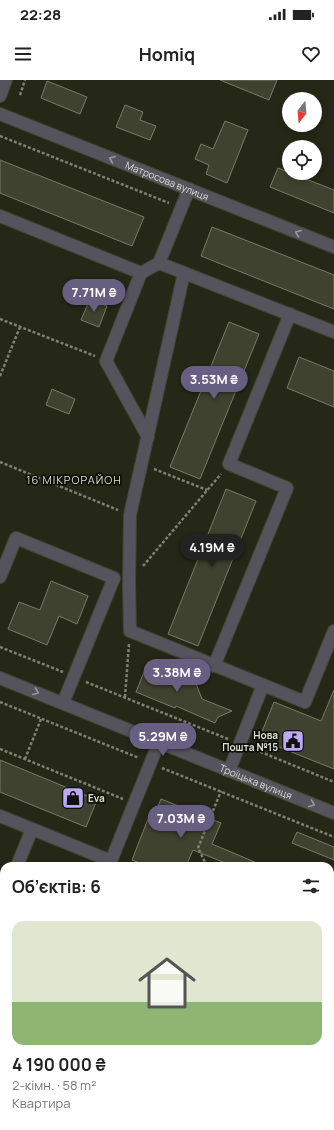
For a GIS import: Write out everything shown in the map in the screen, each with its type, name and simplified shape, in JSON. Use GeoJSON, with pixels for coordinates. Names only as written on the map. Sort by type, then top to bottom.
{"type":"FeatureCollection","features":[{"type":"Feature","properties":{"kind":"street"},"geometry":{"type":"LineString","coordinates":[[0,96],[6,80]]}},
{"type":"Feature","properties":{"kind":"street","name":"Матросова вулиця"},"geometry":{"type":"LineString","coordinates":[[0,114],[334,247]]}},
{"type":"Feature","properties":{"kind":"street"},"geometry":{"type":"LineString","coordinates":[[148,437],[106,361],[141,273],[159,263],[188,189]]}},
{"type":"Feature","properties":{"kind":"street"},"geometry":{"type":"LineString","coordinates":[[0,216],[141,273]]}},
{"type":"Feature","properties":{"kind":"street"},"geometry":{"type":"LineString","coordinates":[[159,263],[334,332]]}},
{"type":"Feature","properties":{"kind":"street"},"geometry":{"type":"LineString","coordinates":[[184,272],[130,514],[128,584],[130,632],[305,702],[334,630]]}},
{"type":"Feature","properties":{"kind":"street"},"geometry":{"type":"LineString","coordinates":[[214,666],[287,488],[229,464],[290,314]]}},
{"type":"Feature","properties":{"kind":"street"},"geometry":{"type":"LineString","coordinates":[[0,577],[16,538],[114,578],[62,703]]}},
{"type":"Feature","properties":{"kind":"street","name":"Троїцька вулиця"},"geometry":{"type":"LineString","coordinates":[[0,678],[334,813]]}},
{"type":"Feature","properties":{"kind":"street"},"geometry":{"type":"LineString","coordinates":[[229,770],[263,685]]}},
{"type":"Feature","properties":{"kind":"street"},"geometry":{"type":"LineString","coordinates":[[110,862],[159,742]]}},
{"type":"Feature","properties":{"kind":"street"},"geometry":{"type":"LineString","coordinates":[[0,816],[108,862]]}},
{"type":"Feature","properties":{"kind":"street"},"geometry":{"type":"LineString","coordinates":[[19,862],[32,829]]}},
{"type":"Feature","properties":{"kind":"path"},"geometry":{"type":"LineString","coordinates":[[20,95],[25,80]]}},
{"type":"Feature","properties":{"kind":"path"},"geometry":{"type":"LineString","coordinates":[[0,136],[181,208]]}},
{"type":"Feature","properties":{"kind":"path"},"geometry":{"type":"LineString","coordinates":[[0,319],[106,361]]}},
{"type":"Feature","properties":{"kind":"path"},"geometry":{"type":"LineString","coordinates":[[0,376],[20,327]]}},
{"type":"Feature","properties":{"kind":"path"},"geometry":{"type":"LineString","coordinates":[[0,462],[130,514]]}},
{"type":"Feature","properties":{"kind":"path"},"geometry":{"type":"LineString","coordinates":[[142,464],[207,490]]}},
{"type":"Feature","properties":{"kind":"path"},"geometry":{"type":"LineString","coordinates":[[128,584],[229,464]]}},
{"type":"Feature","properties":{"kind":"path"},"geometry":{"type":"LineString","coordinates":[[124,697],[130,632]]}},
{"type":"Feature","properties":{"kind":"path"},"geometry":{"type":"LineString","coordinates":[[0,647],[334,782]]}},
{"type":"Feature","properties":{"kind":"path"},"geometry":{"type":"LineString","coordinates":[[0,702],[334,837]]}},
{"type":"Feature","properties":{"kind":"path"},"geometry":{"type":"LineString","coordinates":[[24,759],[41,718]]}},
{"type":"Feature","properties":{"kind":"path"},"geometry":{"type":"LineString","coordinates":[[0,749],[134,804]]}},
{"type":"Feature","properties":{"kind":"path"},"geometry":{"type":"LineString","coordinates":[[205,862],[198,848],[221,791]]}},
{"type":"Feature","properties":{"kind":"building"},"geometry":{"type":"Polygon","coordinates":[[[220,80],[277,80],[269,100],[220,80]]]}},
{"type":"Feature","properties":{"kind":"building"},"geometry":{"type":"Polygon","coordinates":[[[47,81],[87,97],[80,114],[41,98],[47,81]]]}},
{"type":"Feature","properties":{"kind":"building"},"geometry":{"type":"Polygon","coordinates":[[[125,105],[143,112],[140,120],[156,126],[150,140],[116,127],[125,105]]]}},
{"type":"Feature","properties":{"kind":"building"},"geometry":{"type":"Polygon","coordinates":[[[225,121],[248,130],[227,183],[206,174],[209,165],[195,159],[201,144],[213,149],[225,121]]]}},
{"type":"Feature","properties":{"kind":"building"},"geometry":{"type":"Polygon","coordinates":[[[0,160],[144,217],[132,246],[0,193],[0,160]]]}},
{"type":"Feature","properties":{"kind":"building"},"geometry":{"type":"Polygon","coordinates":[[[278,168],[282,170],[282,180],[309,180],[334,190],[334,213],[270,187],[278,168]]]}},
{"type":"Feature","properties":{"kind":"building"},"geometry":{"type":"Polygon","coordinates":[[[212,227],[334,275],[334,309],[201,256],[212,227]]]}},
{"type":"Feature","properties":{"kind":"building"},"geometry":{"type":"Polygon","coordinates":[[[90,299],[107,306],[99,327],[81,320],[90,299]]]}},
{"type":"Feature","properties":{"kind":"building"},"geometry":{"type":"Polygon","coordinates":[[[229,322],[259,334],[200,479],[170,467],[229,322]]]}},
{"type":"Feature","properties":{"kind":"building"},"geometry":{"type":"Polygon","coordinates":[[[299,357],[334,371],[334,407],[287,388],[299,357]]]}},
{"type":"Feature","properties":{"kind":"building"},"geometry":{"type":"Polygon","coordinates":[[[52,389],[75,399],[69,414],[46,405],[52,389]]]}},
{"type":"Feature","properties":{"kind":"building"},"geometry":{"type":"Polygon","coordinates":[[[226,489],[256,501],[198,646],[168,634],[226,489]]]}},
{"type":"Feature","properties":{"kind":"building"},"geometry":{"type":"Polygon","coordinates":[[[51,581],[88,596],[77,624],[59,616],[47,645],[8,629],[19,602],[40,610],[51,581]]]}},
{"type":"Feature","properties":{"kind":"building"},"geometry":{"type":"Polygon","coordinates":[[[148,662],[195,681],[202,699],[232,711],[218,717],[215,723],[176,706],[175,708],[136,692],[148,662]]]}},
{"type":"Feature","properties":{"kind":"building"},"geometry":{"type":"Polygon","coordinates":[[[334,690],[334,769],[259,739],[274,702],[321,721],[334,690]]]}},
{"type":"Feature","properties":{"kind":"building"},"geometry":{"type":"Polygon","coordinates":[[[0,760],[97,800],[86,827],[0,792],[0,760]]]}},
{"type":"Feature","properties":{"kind":"building"},"geometry":{"type":"Polygon","coordinates":[[[161,799],[221,823],[212,844],[255,862],[223,862],[193,850],[188,862],[137,862],[132,860],[148,819],[152,821],[161,799]]]}},
{"type":"Feature","properties":{"kind":"building"},"geometry":{"type":"Polygon","coordinates":[[[297,832],[334,847],[334,860],[292,843],[297,832]]]}},
{"type":"Feature","properties":{"kind":"place","name":"Нова Пошта №15"},"geometry":{"type":"Point","coordinates":[293,741]}},
{"type":"Feature","properties":{"kind":"place","name":"Eva"},"geometry":{"type":"Point","coordinates":[73,798]}},
{"type":"Feature","properties":{"kind":"district","name":"16 МІКРОРАЙОН"},"geometry":{"type":"Point","coordinates":[74,480]}}]}
